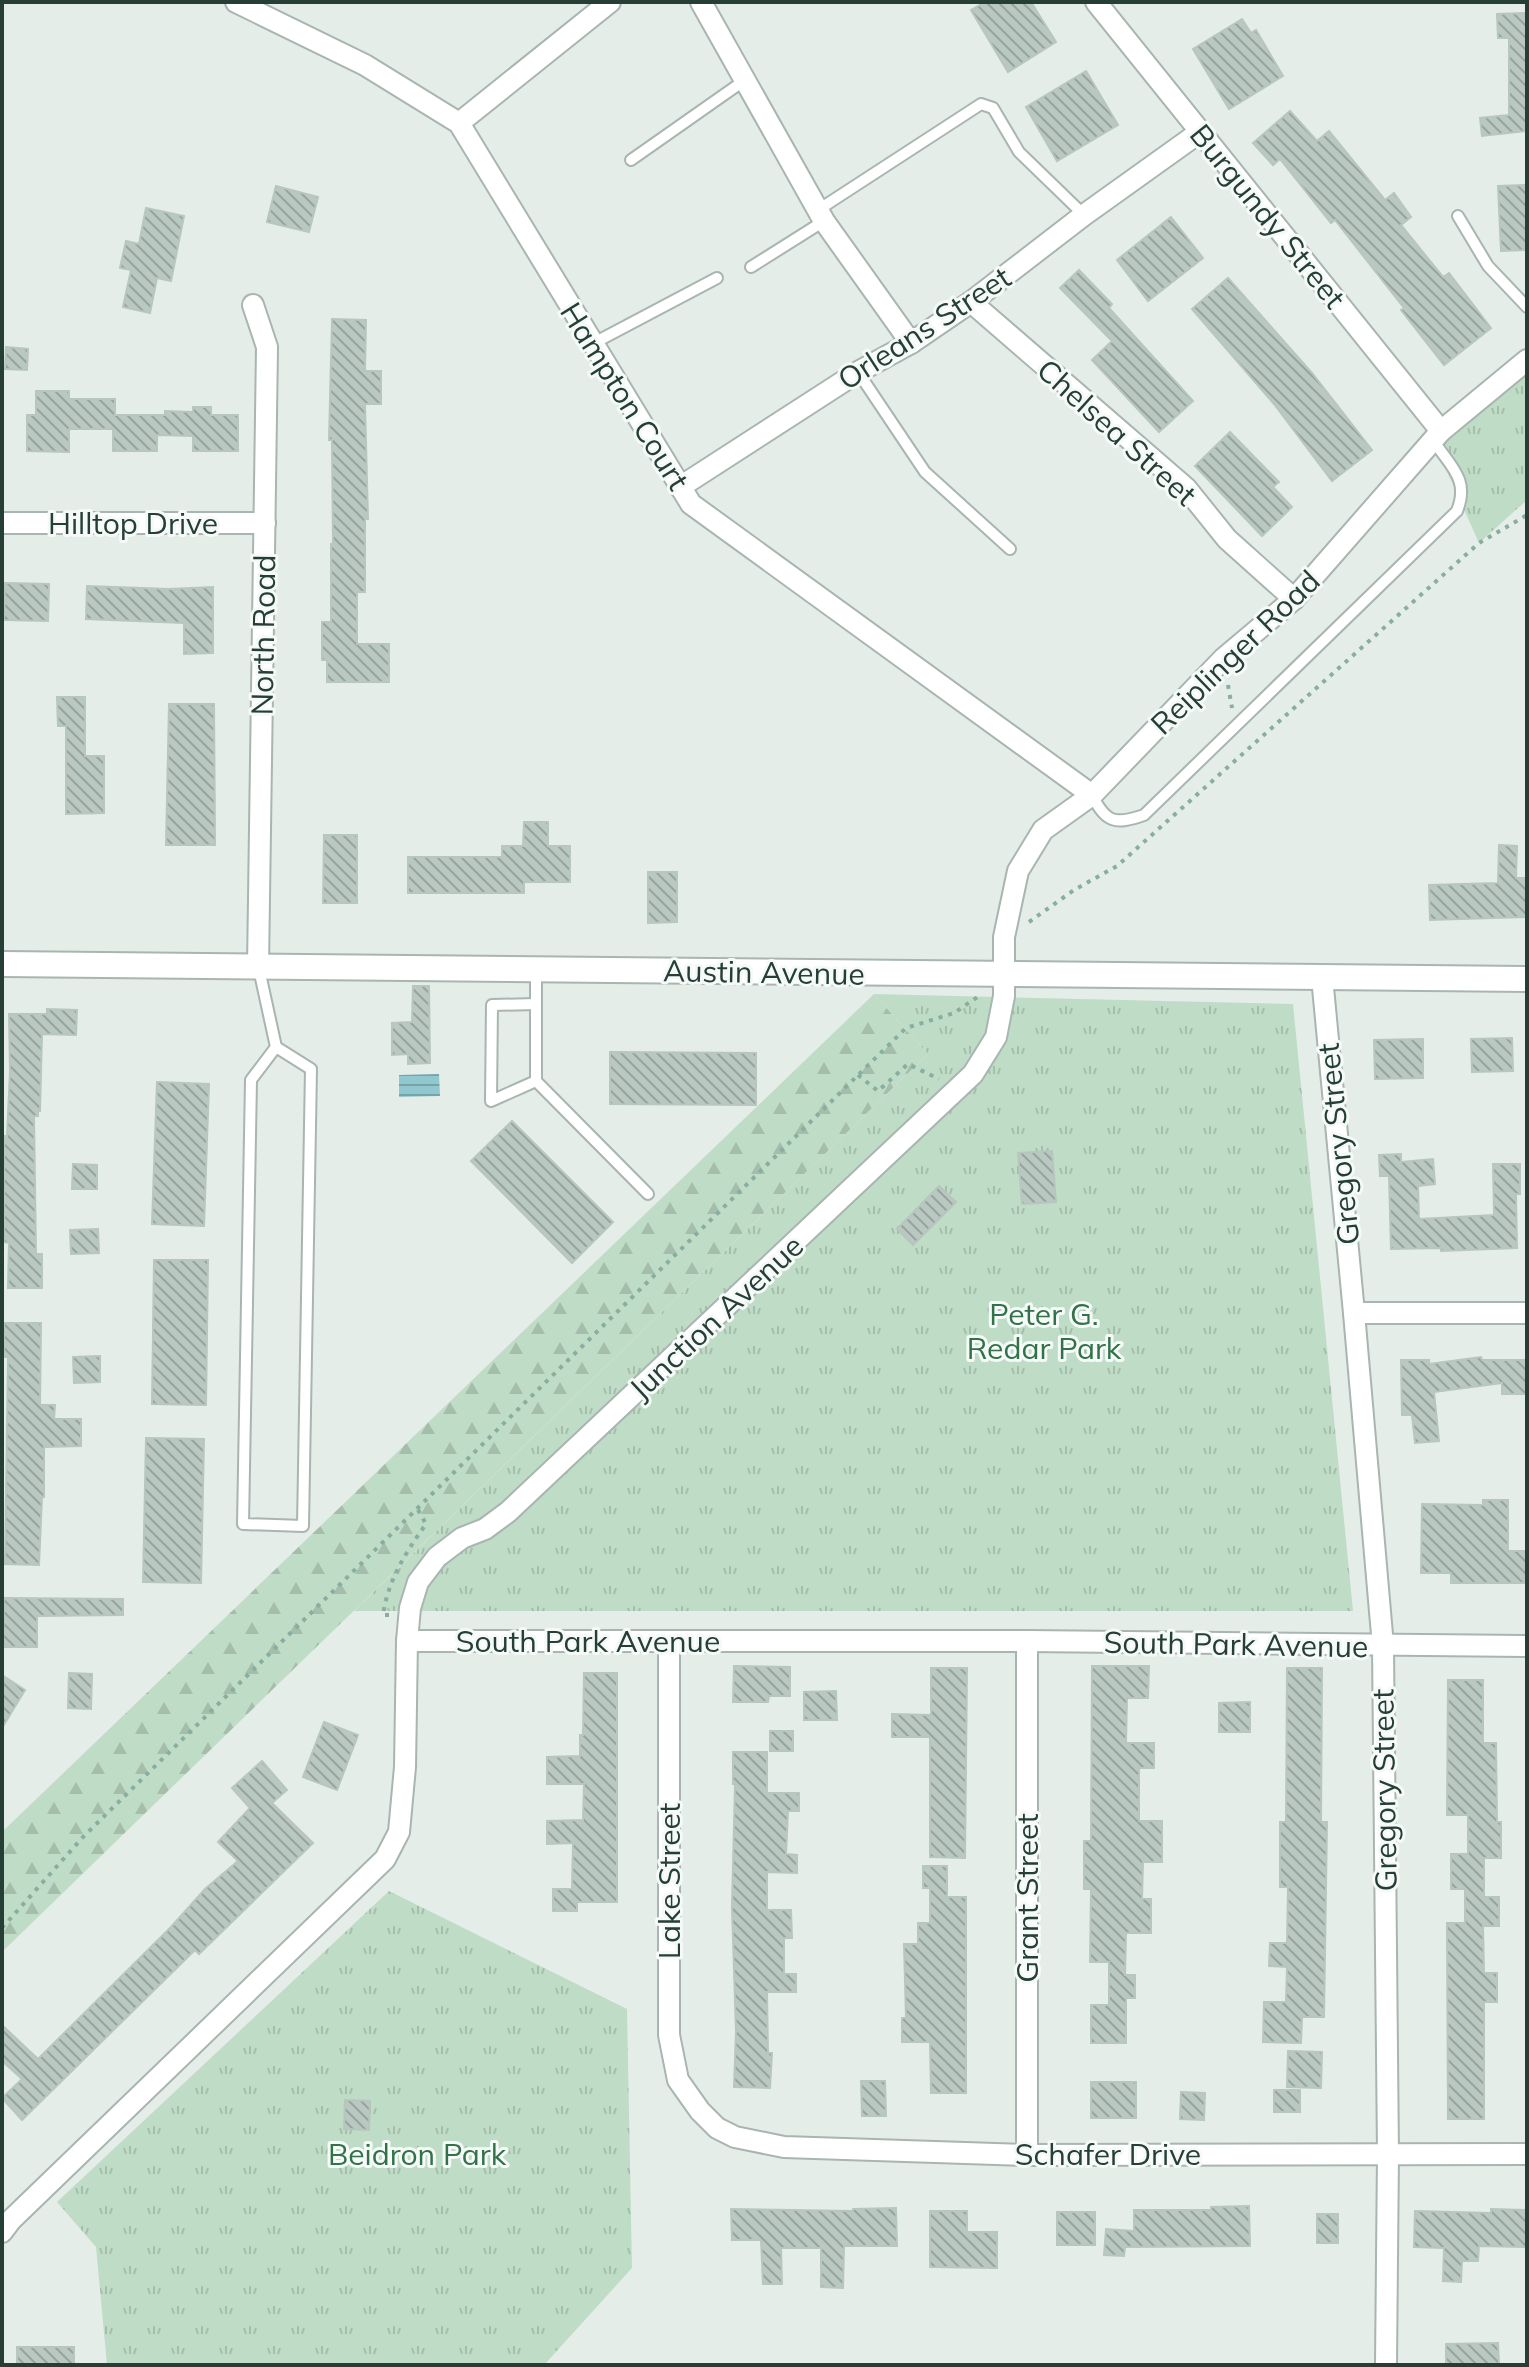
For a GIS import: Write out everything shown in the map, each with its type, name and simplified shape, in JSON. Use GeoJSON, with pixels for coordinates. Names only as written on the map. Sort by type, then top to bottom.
{"type":"FeatureCollection","features":[{"type":"Feature","properties":{"kind":"street","name":"Hampton Court"},"geometry":{"type":"LineString","coordinates":[[236,2],[365,65],[459,123],[691,504],[1092,795]]}},
{"type":"Feature","properties":{"kind":"street"},"geometry":{"type":"LineString","coordinates":[[459,123],[610,2]]}},
{"type":"Feature","properties":{"kind":"street"},"geometry":{"type":"LineString","coordinates":[[701,2],[821,216],[911,343]]}},
{"type":"Feature","properties":{"kind":"street","name":"Burgundy Street"},"geometry":{"type":"LineString","coordinates":[[1096,2],[1437,435]]}},
{"type":"Feature","properties":{"kind":"street","name":"Orleans Street"},"geometry":{"type":"LineString","coordinates":[[680,487],[858,372],[911,343],[1200,132]]}},
{"type":"Feature","properties":{"kind":"street","name":"Chelsea Street"},"geometry":{"type":"LineString","coordinates":[[971,302],[1186,488],[1227,539],[1294,599]]}},
{"type":"Feature","properties":{"kind":"street","name":"North Road"},"geometry":{"type":"LineString","coordinates":[[253,305],[267,347],[258,967]]}},
{"type":"Feature","properties":{"kind":"street","name":"Reiplinger Road"},"geometry":{"type":"LineString","coordinates":[[1003,985],[1004,937],[1018,871],[1043,830],[1092,795],[1223,659],[1294,599],[1437,435],[1527,360]]}},
{"type":"Feature","properties":{"kind":"street","name":"Hilltop Drive"},"geometry":{"type":"LineString","coordinates":[[2,523],[265,523]]}},
{"type":"Feature","properties":{"kind":"street","name":"Austin Avenue"},"geometry":{"type":"LineString","coordinates":[[2,964],[536,970],[1003,985],[1322,977],[1527,979]]}},
{"type":"Feature","properties":{"kind":"street","name":"Gregory Street"},"geometry":{"type":"LineString","coordinates":[[1322,977],[1383,1646],[1388,2154],[1386,2365]]}},
{"type":"Feature","properties":{"kind":"street","name":"Junction Avenue"},"geometry":{"type":"LineString","coordinates":[[407,1641],[410,1608],[418,1582],[437,1557],[462,1538],[485,1529],[508,1512],[973,1074],[996,1037],[1003,985]]}},
{"type":"Feature","properties":{"kind":"street"},"geometry":{"type":"LineString","coordinates":[[1354,1313],[1527,1313]]}},
{"type":"Feature","properties":{"kind":"street"},"geometry":{"type":"LineString","coordinates":[[2,2232],[385,1859],[399,1832],[405,1767],[407,1641]]}},
{"type":"Feature","properties":{"kind":"street","name":"South Park Avenue"},"geometry":{"type":"LineString","coordinates":[[407,1641],[1027,1641],[1527,1646]]}},
{"type":"Feature","properties":{"kind":"street","name":"Grant Street"},"geometry":{"type":"LineString","coordinates":[[1027,1641],[1027,2155]]}},
{"type":"Feature","properties":{"kind":"street","name":"Lake Street"},"geometry":{"type":"LineString","coordinates":[[669,1642],[669,2035],[678,2080],[700,2111]]}},
{"type":"Feature","properties":{"kind":"street","name":"Schafer Drive"},"geometry":{"type":"LineString","coordinates":[[700,2111],[717,2128],[735,2137],[784,2147],[1027,2155],[1527,2154]]}},
{"type":"Feature","properties":{"kind":"lane"},"geometry":{"type":"LineString","coordinates":[[631,160],[745,80]]}},
{"type":"Feature","properties":{"kind":"lane"},"geometry":{"type":"LineString","coordinates":[[751,267],[981,104],[993,108],[1019,152],[1084,215]]}},
{"type":"Feature","properties":{"kind":"lane"},"geometry":{"type":"LineString","coordinates":[[1458,216],[1488,266],[1527,307]]}},
{"type":"Feature","properties":{"kind":"lane"},"geometry":{"type":"LineString","coordinates":[[592,344],[717,278]]}},
{"type":"Feature","properties":{"kind":"lane"},"geometry":{"type":"LineString","coordinates":[[858,372],[925,472],[1010,549]]}},
{"type":"Feature","properties":{"kind":"lane"},"geometry":{"type":"LineString","coordinates":[[1092,795],[1101,812],[1115,821],[1125,822],[1144,815],[1457,511],[1463,483],[1437,435]]}},
{"type":"Feature","properties":{"kind":"lane"},"geometry":{"type":"LineString","coordinates":[[258,967],[276,1047],[311,1069],[303,1526],[243,1524],[251,1080],[276,1047]]}},
{"type":"Feature","properties":{"kind":"lane"},"geometry":{"type":"LineString","coordinates":[[536,970],[536,1081],[648,1194]]}},
{"type":"Feature","properties":{"kind":"lane"},"geometry":{"type":"LineString","coordinates":[[536,1004],[492,1005],[491,1101],[536,1081]]}},
{"type":"Feature","properties":{"kind":"path"},"geometry":{"type":"LineString","coordinates":[[1027,932],[1029,922],[1036,915],[1117,866],[1479,543],[1527,515]]}},
{"type":"Feature","properties":{"kind":"path"},"geometry":{"type":"LineString","coordinates":[[2,1928],[83,1837],[906,1028],[954,1013],[980,995],[1003,985]]}},
{"type":"Feature","properties":{"kind":"path"},"geometry":{"type":"LineString","coordinates":[[858,1075],[878,1091],[908,1064],[926,1075],[961,1086]]}},
{"type":"Feature","properties":{"kind":"green space"},"geometry":{"type":"Polygon","coordinates":[[[1527,346],[1527,500],[1479,543],[1433,440],[1511,358],[1527,346]]]}},
{"type":"Feature","properties":{"kind":"green space"},"geometry":{"type":"Polygon","coordinates":[[[874,994],[928,1054],[2,1952],[2,1832],[874,994]]]}},
{"type":"Feature","properties":{"kind":"green space","name":"Peter G. Redar Park"},"geometry":{"type":"Polygon","coordinates":[[[874,994],[1293,1004],[1353,1611],[354,1611],[928,1054],[874,994]]]}},
{"type":"Feature","properties":{"kind":"green space","name":"Beidron Park"},"geometry":{"type":"Polygon","coordinates":[[[389,1891],[627,2009],[632,2268],[544,2365],[107,2365],[96,2247],[57,2202],[389,1891]]]}},
{"type":"Feature","properties":{"kind":"water"},"geometry":{"type":"Polygon","coordinates":[[[439,1074],[440,1096],[399,1097],[399,1075],[439,1074]]]}},
{"type":"Feature","properties":{"kind":"building"},"geometry":{"type":"Polygon","coordinates":[[[985,2],[1031,2],[1056,42],[1008,72],[971,10],[985,2]]]}},
{"type":"Feature","properties":{"kind":"building"},"geometry":{"type":"Polygon","coordinates":[[[1527,13],[1527,131],[1482,136],[1480,118],[1509,115],[1509,38],[1498,38],[1497,14],[1527,13]]]}},
{"type":"Feature","properties":{"kind":"building"},"geometry":{"type":"Polygon","coordinates":[[[1242,19],[1251,33],[1256,30],[1283,76],[1229,109],[1193,49],[1242,19]]]}},
{"type":"Feature","properties":{"kind":"building"},"geometry":{"type":"Polygon","coordinates":[[[1086,71],[1118,125],[1057,161],[1026,107],[1086,71]]]}},
{"type":"Feature","properties":{"kind":"building"},"geometry":{"type":"Polygon","coordinates":[[[1290,111],[1317,141],[1329,131],[1385,200],[1394,193],[1411,217],[1401,225],[1443,277],[1449,273],[1491,328],[1444,365],[1335,220],[1331,223],[1280,159],[1273,165],[1253,143],[1290,111]]]}},
{"type":"Feature","properties":{"kind":"building"},"geometry":{"type":"Polygon","coordinates":[[[1527,185],[1527,250],[1501,251],[1498,186],[1527,185]]]}},
{"type":"Feature","properties":{"kind":"building"},"geometry":{"type":"Polygon","coordinates":[[[276,186],[318,197],[309,232],[267,222],[276,186]]]}},
{"type":"Feature","properties":{"kind":"building"},"geometry":{"type":"Polygon","coordinates":[[[146,208],[184,216],[171,281],[157,278],[150,313],[123,307],[131,270],[120,268],[126,241],[139,244],[146,208]]]}},
{"type":"Feature","properties":{"kind":"building"},"geometry":{"type":"Polygon","coordinates":[[[1171,217],[1203,258],[1148,301],[1117,260],[1171,217]]]}},
{"type":"Feature","properties":{"kind":"building"},"geometry":{"type":"Polygon","coordinates":[[[1079,270],[1112,304],[1109,308],[1193,401],[1159,432],[1092,360],[1112,341],[1060,288],[1079,270]]]}},
{"type":"Feature","properties":{"kind":"building"},"geometry":{"type":"Polygon","coordinates":[[[1228,278],[1312,373],[1372,450],[1332,481],[1274,404],[1192,309],[1228,278]]]}},
{"type":"Feature","properties":{"kind":"building"},"geometry":{"type":"Polygon","coordinates":[[[332,319],[366,320],[365,371],[381,371],[381,404],[365,404],[368,519],[365,519],[365,592],[357,592],[357,644],[389,644],[389,682],[327,682],[327,660],[322,660],[322,622],[331,622],[332,440],[329,440],[332,319]]]}},
{"type":"Feature","properties":{"kind":"building"},"geometry":{"type":"Polygon","coordinates":[[[6,347],[28,349],[27,370],[5,369],[6,347]]]}},
{"type":"Feature","properties":{"kind":"building"},"geometry":{"type":"Polygon","coordinates":[[[36,391],[69,391],[69,399],[115,399],[115,415],[165,415],[165,411],[193,412],[193,407],[211,407],[211,415],[238,415],[238,451],[193,451],[193,436],[157,435],[157,451],[113,451],[113,429],[69,429],[69,452],[27,451],[27,415],[36,415],[36,391]]]}},
{"type":"Feature","properties":{"kind":"building"},"geometry":{"type":"Polygon","coordinates":[[[1230,432],[1279,482],[1273,487],[1292,507],[1262,536],[1195,466],[1230,432]]]}},
{"type":"Feature","properties":{"kind":"building"},"geometry":{"type":"Polygon","coordinates":[[[5,583],[49,584],[48,621],[4,620],[5,583]]]}},
{"type":"Feature","properties":{"kind":"building"},"geometry":{"type":"Polygon","coordinates":[[[87,586],[213,587],[213,653],[184,654],[184,623],[86,619],[87,586]]]}},
{"type":"Feature","properties":{"kind":"building"},"geometry":{"type":"Polygon","coordinates":[[[57,697],[85,697],[85,756],[104,756],[104,813],[66,814],[66,726],[58,726],[57,697]]]}},
{"type":"Feature","properties":{"kind":"building"},"geometry":{"type":"Polygon","coordinates":[[[169,704],[214,704],[215,845],[166,845],[169,704]]]}},
{"type":"Feature","properties":{"kind":"building"},"geometry":{"type":"Polygon","coordinates":[[[524,822],[548,822],[548,846],[570,846],[570,882],[524,882],[524,893],[408,893],[408,857],[502,857],[502,846],[523,846],[524,822]]]}},
{"type":"Feature","properties":{"kind":"building"},"geometry":{"type":"Polygon","coordinates":[[[324,835],[357,835],[357,903],[323,903],[324,835]]]}},
{"type":"Feature","properties":{"kind":"building"},"geometry":{"type":"Polygon","coordinates":[[[1499,845],[1517,846],[1516,878],[1527,878],[1527,917],[1430,920],[1429,885],[1498,883],[1499,845]]]}},
{"type":"Feature","properties":{"kind":"building"},"geometry":{"type":"Polygon","coordinates":[[[648,872],[677,872],[677,922],[648,923],[648,872]]]}},
{"type":"Feature","properties":{"kind":"building"},"geometry":{"type":"Polygon","coordinates":[[[413,986],[429,986],[430,1063],[408,1064],[408,1054],[392,1055],[392,1023],[412,1022],[413,986]]]}},
{"type":"Feature","properties":{"kind":"building"},"geometry":{"type":"Polygon","coordinates":[[[47,1009],[77,1010],[76,1035],[42,1034],[40,1111],[38,1116],[34,1116],[36,1254],[42,1254],[42,1288],[8,1288],[9,1243],[4,1242],[4,1136],[7,1136],[10,1071],[9,1014],[47,1014],[47,1009]]]}},
{"type":"Feature","properties":{"kind":"building"},"geometry":{"type":"Polygon","coordinates":[[[1512,1038],[1513,1071],[1472,1072],[1471,1039],[1512,1038]]]}},
{"type":"Feature","properties":{"kind":"building"},"geometry":{"type":"Polygon","coordinates":[[[1423,1039],[1423,1078],[1375,1079],[1374,1040],[1423,1039]]]}},
{"type":"Feature","properties":{"kind":"building"},"geometry":{"type":"Polygon","coordinates":[[[610,1052],[756,1053],[756,1105],[610,1104],[610,1052]]]}},
{"type":"Feature","properties":{"kind":"building"},"geometry":{"type":"Polygon","coordinates":[[[157,1082],[209,1084],[204,1226],[152,1224],[157,1082]]]}},
{"type":"Feature","properties":{"kind":"building"},"geometry":{"type":"Polygon","coordinates":[[[512,1121],[613,1222],[572,1263],[471,1161],[512,1121]]]}},
{"type":"Feature","properties":{"kind":"building"},"geometry":{"type":"Polygon","coordinates":[[[1052,1151],[1056,1202],[1022,1204],[1018,1153],[1052,1151]]]}},
{"type":"Feature","properties":{"kind":"building"},"geometry":{"type":"Polygon","coordinates":[[[1401,1154],[1401,1162],[1433,1159],[1435,1184],[1418,1186],[1419,1219],[1494,1215],[1493,1164],[1520,1164],[1520,1194],[1516,1194],[1517,1248],[1391,1249],[1389,1176],[1380,1176],[1379,1155],[1401,1154]]]}},
{"type":"Feature","properties":{"kind":"building"},"geometry":{"type":"Polygon","coordinates":[[[73,1164],[97,1165],[97,1189],[72,1189],[73,1164]]]}},
{"type":"Feature","properties":{"kind":"building"},"geometry":{"type":"Polygon","coordinates":[[[939,1186],[956,1202],[913,1245],[897,1229],[939,1186]]]}},
{"type":"Feature","properties":{"kind":"building"},"geometry":{"type":"Polygon","coordinates":[[[98,1229],[99,1253],[71,1254],[70,1230],[98,1229]]]}},
{"type":"Feature","properties":{"kind":"building"},"geometry":{"type":"Polygon","coordinates":[[[154,1260],[208,1260],[206,1405],[152,1404],[154,1260]]]}},
{"type":"Feature","properties":{"kind":"building"},"geometry":{"type":"Polygon","coordinates":[[[4,1323],[41,1323],[40,1405],[55,1405],[54,1419],[81,1419],[81,1446],[44,1447],[39,1565],[5,1564],[8,1357],[4,1357],[4,1323]]]}},
{"type":"Feature","properties":{"kind":"building"},"geometry":{"type":"Polygon","coordinates":[[[100,1356],[100,1382],[74,1383],[73,1357],[100,1356]]]}},
{"type":"Feature","properties":{"kind":"building"},"geometry":{"type":"Polygon","coordinates":[[[1481,1357],[1482,1360],[1527,1360],[1527,1394],[1502,1394],[1502,1383],[1434,1392],[1439,1441],[1415,1443],[1412,1415],[1402,1415],[1401,1360],[1429,1360],[1429,1364],[1481,1357]]]}},
{"type":"Feature","properties":{"kind":"building"},"geometry":{"type":"Polygon","coordinates":[[[146,1438],[204,1439],[201,1583],[143,1582],[146,1438]]]}},
{"type":"Feature","properties":{"kind":"building"},"geometry":{"type":"Polygon","coordinates":[[[1483,1500],[1508,1500],[1508,1551],[1527,1551],[1527,1583],[1451,1583],[1451,1573],[1421,1573],[1422,1504],[1483,1505],[1483,1500]]]}},
{"type":"Feature","properties":{"kind":"building"},"geometry":{"type":"Polygon","coordinates":[[[4,1598],[123,1599],[123,1615],[37,1616],[37,1647],[3,1647],[4,1598]]]}},
{"type":"Feature","properties":{"kind":"building"},"geometry":{"type":"Polygon","coordinates":[[[734,1666],[790,1667],[790,1696],[769,1696],[768,1702],[733,1702],[734,1666]]]}},
{"type":"Feature","properties":{"kind":"building"},"geometry":{"type":"Polygon","coordinates":[[[1092,1666],[1149,1666],[1148,1698],[1127,1698],[1126,1743],[1154,1743],[1154,1768],[1139,1768],[1139,1821],[1162,1821],[1162,1862],[1143,1862],[1142,1899],[1151,1899],[1151,1933],[1126,1933],[1125,1975],[1135,1975],[1135,1998],[1126,1998],[1126,2043],[1091,2043],[1091,2005],[1109,2005],[1109,1962],[1090,1962],[1091,1889],[1084,1889],[1084,1841],[1091,1841],[1092,1666]]]}},
{"type":"Feature","properties":{"kind":"building"},"geometry":{"type":"Polygon","coordinates":[[[931,1668],[967,1668],[965,1858],[930,1857],[930,1737],[892,1737],[892,1714],[931,1715],[931,1668]]]}},
{"type":"Feature","properties":{"kind":"building"},"geometry":{"type":"Polygon","coordinates":[[[1287,1668],[1322,1668],[1321,1822],[1327,1822],[1324,2017],[1302,2017],[1301,2043],[1263,2042],[1264,2002],[1286,2002],[1287,1967],[1269,1966],[1270,1943],[1287,1943],[1288,1887],[1280,1887],[1280,1822],[1286,1822],[1287,1668]]]}},
{"type":"Feature","properties":{"kind":"building"},"geometry":{"type":"Polygon","coordinates":[[[69,1673],[92,1674],[91,1709],[68,1708],[69,1673]]]}},
{"type":"Feature","properties":{"kind":"building"},"geometry":{"type":"Polygon","coordinates":[[[584,1673],[617,1673],[617,1902],[577,1902],[577,1911],[553,1911],[553,1889],[572,1889],[573,1843],[547,1844],[547,1821],[583,1820],[584,1784],[547,1784],[547,1757],[580,1756],[584,1673]]]}},
{"type":"Feature","properties":{"kind":"building"},"geometry":{"type":"Polygon","coordinates":[[[2,1675],[25,1690],[2,1728],[2,1675]]]}},
{"type":"Feature","properties":{"kind":"building"},"geometry":{"type":"Polygon","coordinates":[[[1448,1680],[1483,1680],[1483,1743],[1496,1743],[1497,1822],[1501,1822],[1501,1858],[1484,1858],[1484,1897],[1499,1897],[1499,1926],[1483,1926],[1484,1973],[1497,1973],[1497,2002],[1484,2002],[1484,2119],[1448,2119],[1447,1923],[1465,1923],[1465,1889],[1451,1889],[1451,1854],[1468,1854],[1468,1815],[1447,1815],[1448,1680]]]}},
{"type":"Feature","properties":{"kind":"building"},"geometry":{"type":"Polygon","coordinates":[[[836,1691],[837,1720],[804,1720],[804,1692],[836,1691]]]}},
{"type":"Feature","properties":{"kind":"building"},"geometry":{"type":"Polygon","coordinates":[[[1250,1702],[1250,1732],[1219,1732],[1219,1703],[1250,1702]]]}},
{"type":"Feature","properties":{"kind":"building"},"geometry":{"type":"Polygon","coordinates":[[[324,1722],[358,1735],[337,1790],[303,1777],[324,1722]]]}},
{"type":"Feature","properties":{"kind":"building"},"geometry":{"type":"Polygon","coordinates":[[[770,1731],[793,1731],[793,1751],[770,1751],[770,1731]]]}},
{"type":"Feature","properties":{"kind":"building"},"geometry":{"type":"Polygon","coordinates":[[[733,1752],[767,1752],[767,1793],[799,1793],[799,1811],[788,1811],[786,1854],[797,1855],[797,1873],[767,1872],[767,1910],[791,1910],[792,1938],[784,1938],[784,1974],[796,1974],[796,1992],[767,1992],[768,2053],[772,2053],[770,2088],[734,2087],[733,1752]]]}},
{"type":"Feature","properties":{"kind":"building"},"geometry":{"type":"Polygon","coordinates":[[[262,1761],[287,1790],[272,1803],[313,1843],[199,1954],[195,1950],[22,2120],[2,2098],[22,2079],[2,2061],[2,2025],[38,2059],[205,1889],[238,1861],[218,1842],[250,1808],[232,1788],[262,1761]]]}},
{"type":"Feature","properties":{"kind":"building"},"geometry":{"type":"Polygon","coordinates":[[[923,1866],[947,1866],[947,1897],[966,1897],[966,2093],[931,2093],[930,2042],[902,2042],[902,2018],[906,2018],[904,1944],[918,1944],[918,1923],[930,1923],[930,1888],[923,1888],[923,1866]]]}},
{"type":"Feature","properties":{"kind":"building"},"geometry":{"type":"Polygon","coordinates":[[[1288,2051],[1322,2052],[1321,2088],[1287,2087],[1288,2051]]]}},
{"type":"Feature","properties":{"kind":"building"},"geometry":{"type":"Polygon","coordinates":[[[861,2081],[885,2081],[886,2116],[862,2116],[861,2081]]]}},
{"type":"Feature","properties":{"kind":"building"},"geometry":{"type":"Polygon","coordinates":[[[1091,2082],[1136,2082],[1136,2118],[1091,2118],[1091,2082]]]}},
{"type":"Feature","properties":{"kind":"building"},"geometry":{"type":"Polygon","coordinates":[[[1274,2090],[1300,2090],[1300,2112],[1274,2112],[1274,2090]]]}},
{"type":"Feature","properties":{"kind":"building"},"geometry":{"type":"Polygon","coordinates":[[[1181,2092],[1205,2093],[1204,2120],[1180,2119],[1181,2092]]]}},
{"type":"Feature","properties":{"kind":"building"},"geometry":{"type":"Polygon","coordinates":[[[345,2100],[370,2101],[369,2130],[344,2129],[345,2100]]]}},
{"type":"Feature","properties":{"kind":"building"},"geometry":{"type":"Polygon","coordinates":[[[1249,2206],[1250,2246],[1125,2247],[1124,2256],[1104,2255],[1106,2229],[1134,2231],[1134,2210],[1211,2210],[1211,2207],[1249,2206]]]}},
{"type":"Feature","properties":{"kind":"building"},"geometry":{"type":"Polygon","coordinates":[[[896,2208],[897,2246],[844,2246],[843,2288],[821,2287],[821,2248],[781,2248],[782,2284],[763,2284],[761,2240],[732,2240],[731,2209],[853,2211],[896,2208]]]}},
{"type":"Feature","properties":{"kind":"building"},"geometry":{"type":"Polygon","coordinates":[[[1491,2209],[1527,2210],[1527,2247],[1479,2246],[1478,2261],[1462,2261],[1461,2282],[1443,2281],[1444,2248],[1414,2247],[1415,2211],[1491,2213],[1491,2209]]]}},
{"type":"Feature","properties":{"kind":"building"},"geometry":{"type":"Polygon","coordinates":[[[930,2211],[967,2211],[967,2232],[997,2232],[997,2268],[930,2267],[930,2211]]]}},
{"type":"Feature","properties":{"kind":"building"},"geometry":{"type":"Polygon","coordinates":[[[1057,2212],[1095,2212],[1095,2245],[1057,2245],[1057,2212]]]}},
{"type":"Feature","properties":{"kind":"building"},"geometry":{"type":"Polygon","coordinates":[[[1317,2214],[1338,2214],[1338,2243],[1317,2243],[1317,2214]]]}},
{"type":"Feature","properties":{"kind":"building"},"geometry":{"type":"Polygon","coordinates":[[[1498,2343],[1499,2365],[1446,2365],[1446,2344],[1498,2343]]]}},
{"type":"Feature","properties":{"kind":"building"},"geometry":{"type":"Polygon","coordinates":[[[17,2347],[74,2347],[74,2365],[17,2365],[17,2347]]]}}]}
